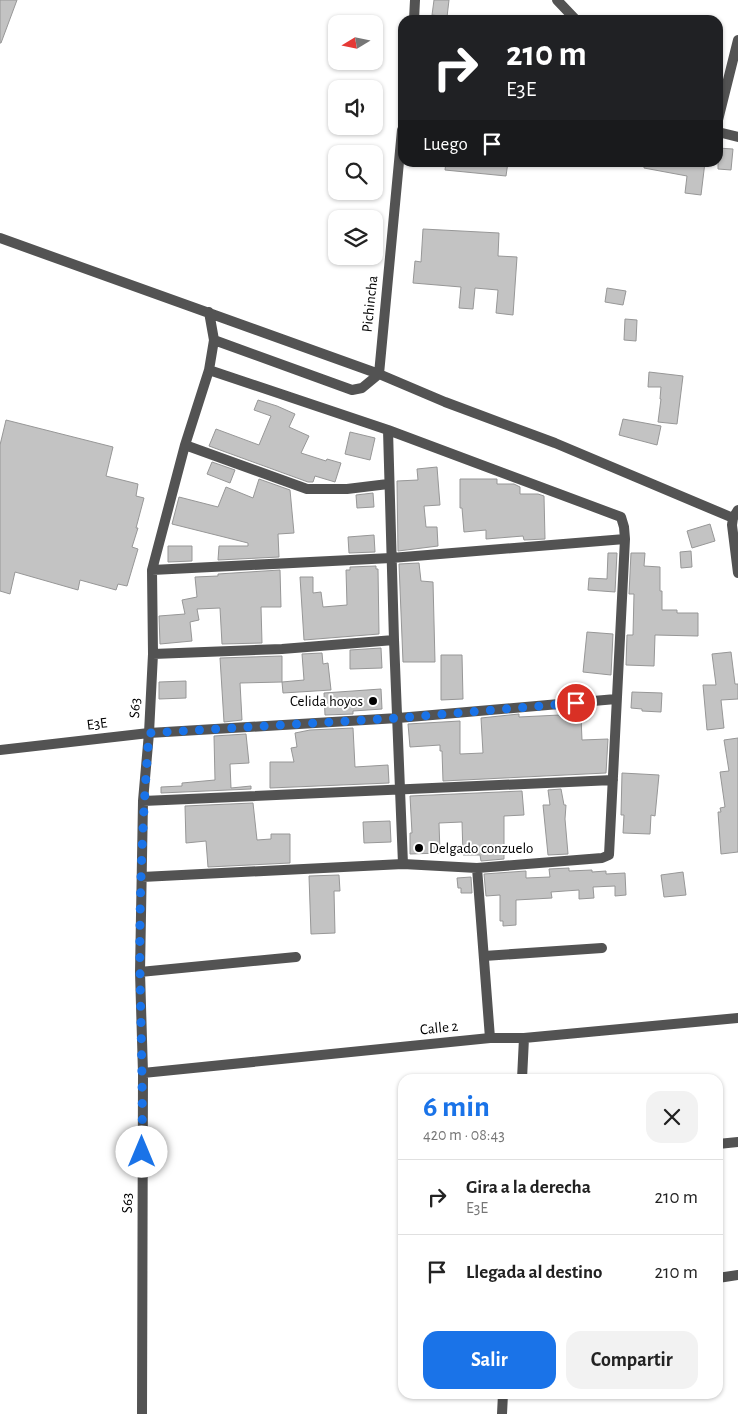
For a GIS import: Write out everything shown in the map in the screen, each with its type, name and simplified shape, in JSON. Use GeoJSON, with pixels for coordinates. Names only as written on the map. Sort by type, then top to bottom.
{"type":"FeatureCollection","features":[{"type":"Feature","properties":{"kind":"street"},"geometry":{"type":"LineString","coordinates":[[414,15],[416,0]]}},
{"type":"Feature","properties":{"kind":"street"},"geometry":{"type":"LineString","coordinates":[[557,0],[571,15]]}},
{"type":"Feature","properties":{"kind":"street"},"geometry":{"type":"LineString","coordinates":[[723,100],[738,40]]}},
{"type":"Feature","properties":{"kind":"street"},"geometry":{"type":"LineString","coordinates":[[723,133],[738,137]]}},
{"type":"Feature","properties":{"kind":"street","name":"Pichincha"},"geometry":{"type":"LineString","coordinates":[[379,374],[398,167]]}},
{"type":"Feature","properties":{"kind":"street"},"geometry":{"type":"LineString","coordinates":[[0,238],[379,374],[446,402],[735,514],[732,525],[738,572]]}},
{"type":"Feature","properties":{"kind":"street","name":"S63"},"geometry":{"type":"LineString","coordinates":[[142,1414],[143,1073],[140,972],[143,801],[153,654],[152,570],[185,445],[209,370],[214,340],[209,312]]}},
{"type":"Feature","properties":{"kind":"street"},"geometry":{"type":"LineString","coordinates":[[214,340],[352,390],[362,388],[379,374]]}},
{"type":"Feature","properties":{"kind":"street"},"geometry":{"type":"LineString","coordinates":[[142,877],[403,864],[477,868],[606,857],[609,855],[625,539],[621,517],[388,430],[209,370]]}},
{"type":"Feature","properties":{"kind":"street"},"geometry":{"type":"LineString","coordinates":[[388,430],[388,484],[403,864]]}},
{"type":"Feature","properties":{"kind":"street"},"geometry":{"type":"LineString","coordinates":[[185,445],[307,489],[347,489],[388,484]]}},
{"type":"Feature","properties":{"kind":"street"},"geometry":{"type":"LineString","coordinates":[[152,570],[391,558],[625,539]]}},
{"type":"Feature","properties":{"kind":"street"},"geometry":{"type":"LineString","coordinates":[[153,654],[282,649],[394,640]]}},
{"type":"Feature","properties":{"kind":"street","name":"E3E"},"geometry":{"type":"LineString","coordinates":[[0,750],[149,733],[398,718],[616,699]]}},
{"type":"Feature","properties":{"kind":"street"},"geometry":{"type":"LineString","coordinates":[[143,801],[613,780]]}},
{"type":"Feature","properties":{"kind":"street"},"geometry":{"type":"LineString","coordinates":[[477,868],[490,1038]]}},
{"type":"Feature","properties":{"kind":"street"},"geometry":{"type":"LineString","coordinates":[[484,956],[602,948]]}},
{"type":"Feature","properties":{"kind":"street"},"geometry":{"type":"LineString","coordinates":[[140,972],[296,957]]}},
{"type":"Feature","properties":{"kind":"street","name":"Calle 2"},"geometry":{"type":"LineString","coordinates":[[143,1073],[490,1038],[524,1038],[738,1018]]}},
{"type":"Feature","properties":{"kind":"street"},"geometry":{"type":"LineString","coordinates":[[522,1074],[524,1038]]}},
{"type":"Feature","properties":{"kind":"street"},"geometry":{"type":"LineString","coordinates":[[723,1144],[738,1142]]}},
{"type":"Feature","properties":{"kind":"street"},"geometry":{"type":"LineString","coordinates":[[723,1277],[738,1275]]}},
{"type":"Feature","properties":{"kind":"street"},"geometry":{"type":"LineString","coordinates":[[502,1414],[503,1399]]}},
{"type":"Feature","properties":{"kind":"building"},"geometry":{"type":"Polygon","coordinates":[[[0,0],[17,0],[1,43],[0,43],[0,0]]]}},
{"type":"Feature","properties":{"kind":"building"},"geometry":{"type":"Polygon","coordinates":[[[434,0],[449,0],[447,15],[432,15],[434,0]]]}},
{"type":"Feature","properties":{"kind":"building"},"geometry":{"type":"Polygon","coordinates":[[[723,148],[733,149],[731,170],[718,169],[718,167],[723,167],[723,148]]]}},
{"type":"Feature","properties":{"kind":"building"},"geometry":{"type":"Polygon","coordinates":[[[445,167],[507,167],[506,176],[445,170],[445,167]]]}},
{"type":"Feature","properties":{"kind":"building"},"geometry":{"type":"Polygon","coordinates":[[[704,167],[701,195],[685,193],[687,176],[644,168],[704,167]]]}},
{"type":"Feature","properties":{"kind":"building"},"geometry":{"type":"Polygon","coordinates":[[[423,229],[499,233],[498,256],[517,257],[513,315],[496,313],[498,290],[475,288],[473,309],[459,308],[461,287],[413,283],[415,261],[421,262],[423,229]]]}},
{"type":"Feature","properties":{"kind":"building"},"geometry":{"type":"Polygon","coordinates":[[[607,288],[626,291],[623,305],[605,302],[607,288]]]}},
{"type":"Feature","properties":{"kind":"building"},"geometry":{"type":"Polygon","coordinates":[[[625,319],[637,320],[636,341],[624,340],[625,319]]]}},
{"type":"Feature","properties":{"kind":"building"},"geometry":{"type":"Polygon","coordinates":[[[649,372],[683,376],[677,424],[658,422],[661,387],[648,387],[649,372]]]}},
{"type":"Feature","properties":{"kind":"building"},"geometry":{"type":"Polygon","coordinates":[[[258,400],[295,414],[289,427],[309,436],[301,453],[326,461],[327,459],[341,463],[335,482],[315,476],[313,482],[308,482],[209,446],[216,429],[259,445],[271,416],[254,410],[258,400]]]}},
{"type":"Feature","properties":{"kind":"building"},"geometry":{"type":"Polygon","coordinates":[[[623,419],[661,426],[657,445],[619,435],[623,419]]]}},
{"type":"Feature","properties":{"kind":"building"},"geometry":{"type":"Polygon","coordinates":[[[6,420],[113,447],[106,476],[138,484],[136,496],[144,498],[132,547],[138,549],[127,586],[118,584],[116,590],[80,580],[78,590],[15,572],[10,594],[0,591],[0,445],[6,420]]]}},
{"type":"Feature","properties":{"kind":"building"},"geometry":{"type":"Polygon","coordinates":[[[350,432],[375,438],[370,460],[345,454],[350,432]]]}},
{"type":"Feature","properties":{"kind":"building"},"geometry":{"type":"Polygon","coordinates":[[[212,462],[235,470],[230,483],[207,474],[212,462]]]}},
{"type":"Feature","properties":{"kind":"building"},"geometry":{"type":"Polygon","coordinates":[[[437,467],[440,505],[424,506],[426,527],[437,527],[438,546],[398,551],[397,481],[418,480],[417,469],[437,467]]]}},
{"type":"Feature","properties":{"kind":"building"},"geometry":{"type":"Polygon","coordinates":[[[259,479],[290,490],[294,533],[278,534],[279,557],[218,560],[219,546],[248,546],[248,543],[172,524],[179,497],[218,507],[226,487],[253,498],[259,479]]]}},
{"type":"Feature","properties":{"kind":"building"},"geometry":{"type":"Polygon","coordinates":[[[460,479],[497,479],[497,484],[514,484],[520,487],[520,494],[544,496],[545,539],[524,540],[523,536],[486,539],[486,530],[464,532],[462,508],[460,508],[460,479]]]}},
{"type":"Feature","properties":{"kind":"building"},"geometry":{"type":"Polygon","coordinates":[[[373,493],[374,507],[357,508],[356,495],[373,493]]]}},
{"type":"Feature","properties":{"kind":"building"},"geometry":{"type":"Polygon","coordinates":[[[710,524],[715,541],[692,548],[687,531],[710,524]]]}},
{"type":"Feature","properties":{"kind":"building"},"geometry":{"type":"Polygon","coordinates":[[[374,535],[375,552],[349,553],[348,537],[374,535]]]}},
{"type":"Feature","properties":{"kind":"building"},"geometry":{"type":"Polygon","coordinates":[[[168,546],[192,546],[192,561],[168,562],[168,546]]]}},
{"type":"Feature","properties":{"kind":"building"},"geometry":{"type":"Polygon","coordinates":[[[691,551],[692,567],[681,568],[680,552],[691,551]]]}},
{"type":"Feature","properties":{"kind":"building"},"geometry":{"type":"Polygon","coordinates":[[[608,553],[617,553],[615,592],[588,590],[589,578],[607,579],[608,553]]]}},
{"type":"Feature","properties":{"kind":"building"},"geometry":{"type":"Polygon","coordinates":[[[631,553],[645,553],[644,566],[660,567],[662,610],[677,610],[677,613],[698,613],[698,636],[655,635],[654,666],[626,665],[627,635],[633,635],[634,594],[629,594],[631,553]]]}},
{"type":"Feature","properties":{"kind":"building"},"geometry":{"type":"Polygon","coordinates":[[[419,563],[421,581],[433,582],[435,662],[403,662],[399,564],[419,563]]]}},
{"type":"Feature","properties":{"kind":"building"},"geometry":{"type":"Polygon","coordinates":[[[376,566],[376,569],[378,569],[379,634],[304,640],[300,577],[313,577],[313,593],[321,592],[323,607],[347,605],[346,570],[350,570],[350,567],[376,566]]]}},
{"type":"Feature","properties":{"kind":"building"},"geometry":{"type":"Polygon","coordinates":[[[280,570],[281,607],[261,607],[262,643],[222,644],[220,608],[197,609],[199,620],[190,622],[192,641],[160,644],[159,616],[185,614],[182,600],[197,597],[195,577],[280,570]]]}},
{"type":"Feature","properties":{"kind":"building"},"geometry":{"type":"Polygon","coordinates":[[[587,632],[613,634],[611,675],[583,672],[587,632]]]}},
{"type":"Feature","properties":{"kind":"building"},"geometry":{"type":"Polygon","coordinates":[[[381,648],[382,668],[350,669],[350,650],[381,648]]]}},
{"type":"Feature","properties":{"kind":"building"},"geometry":{"type":"Polygon","coordinates":[[[731,652],[735,684],[738,684],[738,699],[721,700],[724,728],[707,730],[703,685],[716,685],[712,654],[731,652]]]}},
{"type":"Feature","properties":{"kind":"building"},"geometry":{"type":"Polygon","coordinates":[[[322,653],[323,664],[328,663],[331,690],[283,693],[282,682],[304,680],[302,654],[322,653]]]}},
{"type":"Feature","properties":{"kind":"building"},"geometry":{"type":"Polygon","coordinates":[[[441,655],[462,655],[463,699],[441,700],[441,655]]]}},
{"type":"Feature","properties":{"kind":"building"},"geometry":{"type":"Polygon","coordinates":[[[282,656],[282,682],[240,683],[242,720],[224,722],[220,658],[282,656]]]}},
{"type":"Feature","properties":{"kind":"building"},"geometry":{"type":"Polygon","coordinates":[[[186,681],[186,698],[159,699],[159,682],[186,681]]]}},
{"type":"Feature","properties":{"kind":"building"},"geometry":{"type":"Polygon","coordinates":[[[381,689],[382,709],[353,711],[353,714],[325,715],[324,693],[381,689]]]}},
{"type":"Feature","properties":{"kind":"building"},"geometry":{"type":"Polygon","coordinates":[[[632,692],[662,693],[661,712],[642,711],[642,709],[631,708],[632,692]]]}},
{"type":"Feature","properties":{"kind":"building"},"geometry":{"type":"Polygon","coordinates":[[[519,714],[519,717],[560,715],[560,717],[581,717],[582,740],[608,739],[606,773],[443,781],[440,745],[410,747],[408,724],[460,721],[460,754],[483,753],[481,718],[519,714]]]}},
{"type":"Feature","properties":{"kind":"building"},"geometry":{"type":"Polygon","coordinates":[[[353,728],[355,767],[388,765],[389,783],[270,788],[270,762],[294,762],[291,748],[297,747],[295,733],[310,730],[353,728]]]}},
{"type":"Feature","properties":{"kind":"building"},"geometry":{"type":"Polygon","coordinates":[[[246,734],[249,763],[230,764],[231,788],[251,786],[251,789],[161,793],[161,787],[182,786],[182,783],[215,780],[214,736],[246,734]]]}},
{"type":"Feature","properties":{"kind":"building"},"geometry":{"type":"Polygon","coordinates":[[[738,738],[738,852],[721,854],[718,812],[721,812],[720,808],[725,807],[720,772],[729,771],[724,740],[738,738]]]}},
{"type":"Feature","properties":{"kind":"building"},"geometry":{"type":"Polygon","coordinates":[[[622,773],[659,775],[655,816],[651,815],[650,834],[623,833],[624,815],[621,815],[622,773]]]}},
{"type":"Feature","properties":{"kind":"building"},"geometry":{"type":"Polygon","coordinates":[[[561,789],[564,805],[566,805],[565,819],[568,854],[548,855],[543,805],[550,805],[548,790],[561,789]]]}},
{"type":"Feature","properties":{"kind":"building"},"geometry":{"type":"Polygon","coordinates":[[[522,791],[524,815],[504,816],[504,859],[481,861],[480,855],[463,855],[462,822],[439,823],[440,853],[410,854],[410,833],[412,833],[410,796],[522,791]]]}},
{"type":"Feature","properties":{"kind":"building"},"geometry":{"type":"Polygon","coordinates":[[[253,803],[257,840],[271,839],[271,834],[290,834],[290,863],[208,867],[206,841],[186,843],[185,806],[253,803]]]}},
{"type":"Feature","properties":{"kind":"building"},"geometry":{"type":"Polygon","coordinates":[[[390,821],[391,842],[364,843],[363,822],[390,821]]]}},
{"type":"Feature","properties":{"kind":"building"},"geometry":{"type":"Polygon","coordinates":[[[569,868],[569,871],[592,870],[592,872],[606,871],[606,874],[625,873],[626,895],[615,896],[615,886],[593,887],[594,898],[579,899],[579,890],[551,892],[552,898],[516,900],[516,925],[503,926],[503,921],[500,921],[500,895],[486,896],[484,874],[526,871],[526,878],[550,877],[549,869],[569,868]]]}},
{"type":"Feature","properties":{"kind":"building"},"geometry":{"type":"Polygon","coordinates":[[[683,872],[686,895],[664,897],[661,875],[683,872]]]}},
{"type":"Feature","properties":{"kind":"building"},"geometry":{"type":"Polygon","coordinates":[[[339,875],[340,891],[334,891],[335,933],[311,934],[309,876],[339,875]]]}},
{"type":"Feature","properties":{"kind":"building"},"geometry":{"type":"Polygon","coordinates":[[[471,877],[472,893],[461,893],[461,888],[458,888],[457,878],[471,877]]]}},
{"type":"Feature","properties":{"kind":"place","name":"Celida hoyos"},"geometry":{"type":"Point","coordinates":[373,701]}},
{"type":"Feature","properties":{"kind":"place","name":"Delgado conzuelo"},"geometry":{"type":"Point","coordinates":[419,848]}},
{"type":"Feature","properties":{"kind":"route"},"geometry":{"type":"LineString","coordinates":[[142,1152],[143,1073],[140,972],[143,801],[149,733],[398,718],[576,703]]}}]}
